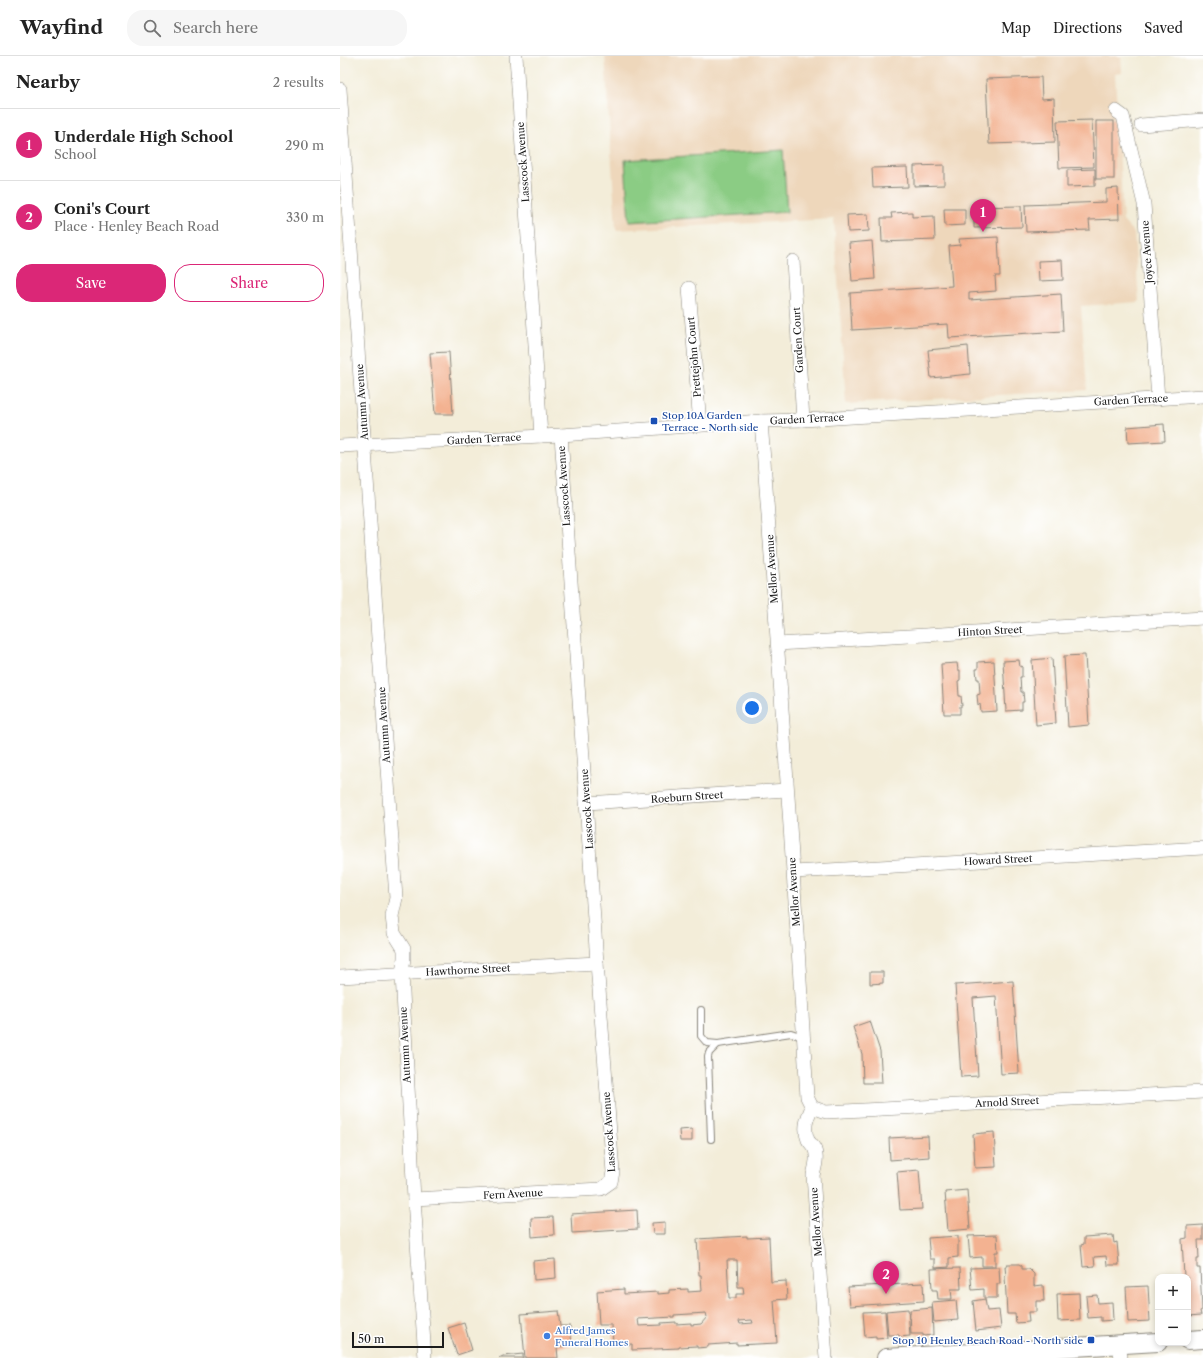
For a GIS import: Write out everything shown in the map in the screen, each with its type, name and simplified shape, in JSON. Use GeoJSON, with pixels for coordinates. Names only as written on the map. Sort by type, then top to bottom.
{"type":"FeatureCollection","features":[{"type":"Feature","properties":{"kind":"main road"},"geometry":{"type":"LineString","coordinates":[[1191,1340],[1203,1339]]}},
{"type":"Feature","properties":{"kind":"main road"},"geometry":{"type":"LineString","coordinates":[[886,1358],[1120,1351],[1155,1343]]}},
{"type":"Feature","properties":{"kind":"street","name":"Lasscock Avenue"},"geometry":{"type":"LineString","coordinates":[[516,56],[541,436]]}},
{"type":"Feature","properties":{"kind":"street","name":"Autumn Avenue"},"geometry":{"type":"LineString","coordinates":[[340,89],[396,898],[392,916],[394,933],[404,949],[402,974],[414,1199],[425,1358]]}},
{"type":"Feature","properties":{"kind":"street","name":"Joyce Avenue"},"geometry":{"type":"LineString","coordinates":[[1116,111],[1123,116],[1144,204],[1158,399]]}},
{"type":"Feature","properties":{"kind":"street"},"geometry":{"type":"LineString","coordinates":[[1141,125],[1203,120]]}},
{"type":"Feature","properties":{"kind":"street","name":"Garden Court"},"geometry":{"type":"LineString","coordinates":[[793,261],[803,420]]}},
{"type":"Feature","properties":{"kind":"street","name":"Prettejohn Court"},"geometry":{"type":"LineString","coordinates":[[689,288],[700,426]]}},
{"type":"Feature","properties":{"kind":"street","name":"Garden Terrace"},"geometry":{"type":"LineString","coordinates":[[340,446],[561,435],[761,421],[803,420],[1203,396]]}},
{"type":"Feature","properties":{"kind":"street","name":"Mellor Avenue"},"geometry":{"type":"LineString","coordinates":[[761,421],[778,644],[786,790],[794,872],[807,1097],[812,1107],[807,1117],[805,1127],[806,1134],[816,1151],[816,1164],[813,1175],[826,1358]]}},
{"type":"Feature","properties":{"kind":"street","name":"Lasscock Avenue"},"geometry":{"type":"LineString","coordinates":[[561,435],[597,963],[613,1172],[611,1182]]}},
{"type":"Feature","properties":{"kind":"street","name":"Hinton Street"},"geometry":{"type":"LineString","coordinates":[[778,644],[1203,618]]}},
{"type":"Feature","properties":{"kind":"street","name":"Roeburn Street"},"geometry":{"type":"LineString","coordinates":[[587,803],[786,790]]}},
{"type":"Feature","properties":{"kind":"street","name":"Howard Street"},"geometry":{"type":"LineString","coordinates":[[794,872],[1203,848]]}},
{"type":"Feature","properties":{"kind":"street","name":"Hawthorne Street"},"geometry":{"type":"LineString","coordinates":[[340,977],[597,963]]}},
{"type":"Feature","properties":{"kind":"street","name":"Arnold Street"},"geometry":{"type":"LineString","coordinates":[[812,1107],[826,1112],[1203,1092]]}},
{"type":"Feature","properties":{"kind":"street","name":"Fern Avenue"},"geometry":{"type":"LineString","coordinates":[[414,1199],[601,1189],[611,1182]]}},
{"type":"Feature","properties":{"kind":"lane"},"geometry":{"type":"LineString","coordinates":[[701,1010],[701,1036],[707,1043],[718,1044],[791,1033],[803,1039]]}},
{"type":"Feature","properties":{"kind":"lane"},"geometry":{"type":"LineString","coordinates":[[711,1139],[708,1053],[718,1044]]}},
{"type":"Feature","properties":{"kind":"shaded area"},"geometry":{"type":"Polygon","coordinates":[[[605,56],[1121,56],[1122,73],[1115,74],[1123,221],[1134,233],[1139,302],[1081,306],[1087,390],[846,404],[834,219],[616,230],[605,56]]]}},
{"type":"Feature","properties":{"kind":"green space"},"geometry":{"type":"Polygon","coordinates":[[[783,150],[787,212],[629,222],[625,160],[783,150]]]}},
{"type":"Feature","properties":{"kind":"building"},"geometry":{"type":"Polygon","coordinates":[[[1041,77],[1042,99],[1054,98],[1055,142],[989,144],[986,79],[1041,77]]]}},
{"type":"Feature","properties":{"kind":"building"},"geometry":{"type":"Polygon","coordinates":[[[1092,120],[1094,167],[1059,168],[1057,121],[1092,120]]]}},
{"type":"Feature","properties":{"kind":"building"},"geometry":{"type":"Polygon","coordinates":[[[1096,121],[1114,121],[1114,179],[1096,179],[1096,121]]]}},
{"type":"Feature","properties":{"kind":"building"},"geometry":{"type":"Polygon","coordinates":[[[944,165],[944,185],[914,186],[914,166],[944,165]]]}},
{"type":"Feature","properties":{"kind":"building"},"geometry":{"type":"Polygon","coordinates":[[[907,167],[908,187],[873,188],[872,168],[907,167]]]}},
{"type":"Feature","properties":{"kind":"building"},"geometry":{"type":"Polygon","coordinates":[[[1095,169],[1095,186],[1067,187],[1067,170],[1095,169]]]}},
{"type":"Feature","properties":{"kind":"building"},"geometry":{"type":"Polygon","coordinates":[[[1118,188],[1119,219],[1089,220],[1090,230],[1026,232],[1025,205],[1106,202],[1106,189],[1118,188]]]}},
{"type":"Feature","properties":{"kind":"building"},"geometry":{"type":"Polygon","coordinates":[[[1021,206],[1022,227],[974,228],[974,207],[1021,206]]]}},
{"type":"Feature","properties":{"kind":"building"},"geometry":{"type":"Polygon","coordinates":[[[944,209],[965,209],[965,225],[945,226],[944,209]]]}},
{"type":"Feature","properties":{"kind":"building"},"geometry":{"type":"Polygon","coordinates":[[[912,212],[912,217],[934,216],[935,240],[882,242],[881,218],[892,218],[891,213],[912,212]]]}},
{"type":"Feature","properties":{"kind":"building"},"geometry":{"type":"Polygon","coordinates":[[[868,214],[869,231],[848,232],[847,215],[868,214]]]}},
{"type":"Feature","properties":{"kind":"building"},"geometry":{"type":"Polygon","coordinates":[[[998,237],[1000,276],[995,276],[996,291],[969,293],[969,300],[1061,294],[1063,331],[949,338],[948,324],[852,330],[850,293],[952,286],[949,246],[960,245],[959,239],[998,237]]]}},
{"type":"Feature","properties":{"kind":"building"},"geometry":{"type":"Polygon","coordinates":[[[872,241],[875,279],[852,281],[849,243],[872,241]]]}},
{"type":"Feature","properties":{"kind":"building"},"geometry":{"type":"Polygon","coordinates":[[[1062,260],[1063,280],[1039,281],[1038,261],[1062,260]]]}},
{"type":"Feature","properties":{"kind":"building"},"geometry":{"type":"Polygon","coordinates":[[[968,346],[970,374],[931,378],[928,350],[968,346]]]}},
{"type":"Feature","properties":{"kind":"building"},"geometry":{"type":"Polygon","coordinates":[[[449,352],[453,414],[435,414],[430,353],[449,352]]]}},
{"type":"Feature","properties":{"kind":"building"},"geometry":{"type":"Polygon","coordinates":[[[1164,424],[1165,441],[1128,443],[1127,427],[1164,424]]]}},
{"type":"Feature","properties":{"kind":"building"},"geometry":{"type":"Polygon","coordinates":[[[1085,655],[1089,725],[1068,727],[1064,656],[1085,655]]]}},
{"type":"Feature","properties":{"kind":"building"},"geometry":{"type":"Polygon","coordinates":[[[1052,658],[1056,723],[1036,725],[1032,660],[1052,658]]]}},
{"type":"Feature","properties":{"kind":"building"},"geometry":{"type":"Polygon","coordinates":[[[1019,660],[1020,667],[1022,666],[1022,677],[1020,677],[1021,692],[1023,692],[1024,702],[1022,702],[1022,710],[1006,711],[1003,661],[1019,660]]]}},
{"type":"Feature","properties":{"kind":"building"},"geometry":{"type":"Polygon","coordinates":[[[994,661],[997,711],[981,712],[980,704],[978,705],[977,695],[980,694],[979,679],[977,679],[976,669],[978,669],[978,662],[994,661]]]}},
{"type":"Feature","properties":{"kind":"building"},"geometry":{"type":"Polygon","coordinates":[[[957,663],[958,670],[960,670],[960,680],[958,681],[959,696],[961,696],[962,706],[960,706],[960,714],[944,714],[941,664],[957,663]]]}},
{"type":"Feature","properties":{"kind":"building"},"geometry":{"type":"Polygon","coordinates":[[[870,972],[883,972],[883,983],[870,984],[870,972]]]}},
{"type":"Feature","properties":{"kind":"building"},"geometry":{"type":"Polygon","coordinates":[[[1013,981],[1019,1073],[1001,1074],[996,996],[973,998],[978,1076],[961,1077],[955,985],[1013,981]]]}},
{"type":"Feature","properties":{"kind":"building"},"geometry":{"type":"Polygon","coordinates":[[[870,1021],[880,1051],[882,1083],[863,1083],[862,1054],[853,1027],[870,1021]]]}},
{"type":"Feature","properties":{"kind":"building"},"geometry":{"type":"Polygon","coordinates":[[[692,1129],[692,1141],[680,1141],[679,1130],[692,1129]]]}},
{"type":"Feature","properties":{"kind":"building"},"geometry":{"type":"Polygon","coordinates":[[[994,1132],[996,1167],[975,1168],[973,1134],[994,1132]]]}},
{"type":"Feature","properties":{"kind":"building"},"geometry":{"type":"Polygon","coordinates":[[[928,1136],[929,1157],[890,1160],[889,1138],[928,1136]]]}},
{"type":"Feature","properties":{"kind":"building"},"geometry":{"type":"Polygon","coordinates":[[[919,1170],[922,1209],[900,1210],[897,1172],[919,1170]]]}},
{"type":"Feature","properties":{"kind":"building"},"geometry":{"type":"Polygon","coordinates":[[[967,1190],[970,1229],[948,1231],[945,1192],[967,1190]]]}},
{"type":"Feature","properties":{"kind":"building"},"geometry":{"type":"Polygon","coordinates":[[[637,1210],[638,1229],[572,1233],[571,1214],[637,1210]]]}},
{"type":"Feature","properties":{"kind":"building"},"geometry":{"type":"Polygon","coordinates":[[[553,1217],[554,1235],[532,1237],[531,1218],[553,1217]]]}},
{"type":"Feature","properties":{"kind":"building"},"geometry":{"type":"Polygon","coordinates":[[[665,1222],[665,1234],[653,1234],[652,1223],[665,1222]]]}},
{"type":"Feature","properties":{"kind":"building"},"geometry":{"type":"Polygon","coordinates":[[[1203,1225],[1203,1240],[1198,1240],[1199,1259],[1197,1259],[1197,1268],[1200,1268],[1201,1315],[1191,1316],[1191,1274],[1184,1274],[1182,1239],[1187,1238],[1187,1226],[1203,1225]]]}},
{"type":"Feature","properties":{"kind":"building"},"geometry":{"type":"Polygon","coordinates":[[[997,1235],[998,1252],[995,1252],[995,1266],[982,1266],[982,1257],[970,1258],[968,1236],[997,1235]]]}},
{"type":"Feature","properties":{"kind":"building"},"geometry":{"type":"Polygon","coordinates":[[[1113,1235],[1114,1243],[1117,1242],[1119,1265],[1107,1265],[1106,1256],[1094,1257],[1095,1266],[1083,1267],[1081,1245],[1084,1244],[1084,1237],[1113,1235]]]}},
{"type":"Feature","properties":{"kind":"building"},"geometry":{"type":"Polygon","coordinates":[[[747,1236],[747,1238],[769,1237],[771,1282],[786,1281],[787,1299],[774,1300],[777,1343],[737,1345],[737,1343],[708,1345],[708,1347],[697,1348],[697,1346],[632,1350],[632,1344],[613,1345],[612,1325],[599,1325],[597,1291],[624,1289],[624,1294],[658,1292],[658,1294],[669,1293],[669,1290],[688,1289],[688,1292],[702,1291],[701,1275],[699,1275],[697,1239],[747,1236]],[[727,1260],[729,1298],[736,1298],[736,1294],[744,1294],[743,1287],[738,1287],[737,1260],[727,1260]],[[706,1313],[674,1315],[674,1317],[638,1319],[639,1326],[661,1325],[661,1323],[676,1322],[676,1324],[701,1324],[707,1317],[706,1313]],[[752,1320],[739,1321],[740,1324],[753,1323],[752,1320]]]}},
{"type":"Feature","properties":{"kind":"building"},"geometry":{"type":"Polygon","coordinates":[[[958,1236],[958,1257],[949,1258],[949,1267],[935,1268],[935,1259],[930,1259],[928,1238],[958,1236]]]}},
{"type":"Feature","properties":{"kind":"building"},"geometry":{"type":"Polygon","coordinates":[[[555,1259],[556,1278],[534,1280],[533,1261],[555,1259]]]}},
{"type":"Feature","properties":{"kind":"building"},"geometry":{"type":"Polygon","coordinates":[[[1007,1264],[1019,1264],[1022,1266],[1022,1269],[1029,1269],[1034,1274],[1034,1286],[1043,1285],[1044,1301],[1036,1301],[1036,1312],[1028,1312],[1029,1322],[1016,1323],[1015,1314],[1007,1314],[1005,1267],[1007,1264]]]}},
{"type":"Feature","properties":{"kind":"building"},"geometry":{"type":"Polygon","coordinates":[[[999,1267],[1000,1284],[997,1284],[997,1298],[984,1298],[984,1289],[972,1290],[970,1268],[999,1267]]]}},
{"type":"Feature","properties":{"kind":"building"},"geometry":{"type":"Polygon","coordinates":[[[960,1268],[961,1289],[951,1289],[952,1299],[938,1299],[937,1290],[932,1290],[931,1269],[960,1268]]]}},
{"type":"Feature","properties":{"kind":"building"},"geometry":{"type":"Polygon","coordinates":[[[923,1283],[924,1301],[850,1306],[848,1287],[923,1283]]]}},
{"type":"Feature","properties":{"kind":"building"},"geometry":{"type":"Polygon","coordinates":[[[1148,1286],[1150,1321],[1128,1322],[1126,1287],[1148,1286]]]}},
{"type":"Feature","properties":{"kind":"building"},"geometry":{"type":"Polygon","coordinates":[[[1079,1293],[1080,1320],[1058,1321],[1057,1294],[1079,1293]]]}},
{"type":"Feature","properties":{"kind":"building"},"geometry":{"type":"Polygon","coordinates":[[[1097,1295],[1098,1303],[1112,1302],[1113,1320],[1101,1321],[1101,1317],[1088,1318],[1086,1296],[1097,1295]]]}},
{"type":"Feature","properties":{"kind":"building"},"geometry":{"type":"Polygon","coordinates":[[[985,1299],[987,1311],[999,1310],[1001,1328],[976,1331],[973,1301],[985,1299]]]}},
{"type":"Feature","properties":{"kind":"building"},"geometry":{"type":"Polygon","coordinates":[[[956,1300],[958,1320],[934,1322],[932,1302],[956,1300]]]}},
{"type":"Feature","properties":{"kind":"building"},"geometry":{"type":"Polygon","coordinates":[[[932,1308],[933,1335],[923,1336],[923,1334],[911,1334],[910,1310],[932,1308]]]}},
{"type":"Feature","properties":{"kind":"building"},"geometry":{"type":"Polygon","coordinates":[[[908,1309],[910,1336],[899,1337],[899,1335],[888,1335],[886,1311],[908,1309]]]}},
{"type":"Feature","properties":{"kind":"building","name":"Alfred James Funeral Homes"},"geometry":{"type":"Polygon","coordinates":[[[558,1311],[560,1326],[570,1326],[572,1345],[557,1347],[558,1358],[525,1358],[521,1314],[558,1311]]]}},
{"type":"Feature","properties":{"kind":"building"},"geometry":{"type":"Polygon","coordinates":[[[885,1311],[887,1338],[876,1339],[876,1336],[865,1337],[863,1312],[885,1311]]]}},
{"type":"Feature","properties":{"kind":"building"},"geometry":{"type":"Polygon","coordinates":[[[464,1323],[472,1350],[457,1355],[448,1328],[464,1323]]]}},
{"type":"Feature","properties":{"kind":"building"},"geometry":{"type":"Polygon","coordinates":[[[523,1354],[523,1358],[499,1358],[503,1356],[523,1354]]]}},
{"type":"Feature","properties":{"kind":"place","name":"Underdale High School"},"geometry":{"type":"Point","coordinates":[983,232]}},
{"type":"Feature","properties":{"kind":"place","name":"Stop 10A Garden Terrace - North side"},"geometry":{"type":"Point","coordinates":[654,421]}},
{"type":"Feature","properties":{"kind":"place","name":"Coni's Court"},"geometry":{"type":"Point","coordinates":[886,1294]}},
{"type":"Feature","properties":{"kind":"place","name":"Alfred James Funeral Homes"},"geometry":{"type":"Point","coordinates":[547,1336]}},
{"type":"Feature","properties":{"kind":"place","name":"Stop 10 Henley Beach Road - North side"},"geometry":{"type":"Point","coordinates":[1091,1340]}}]}
